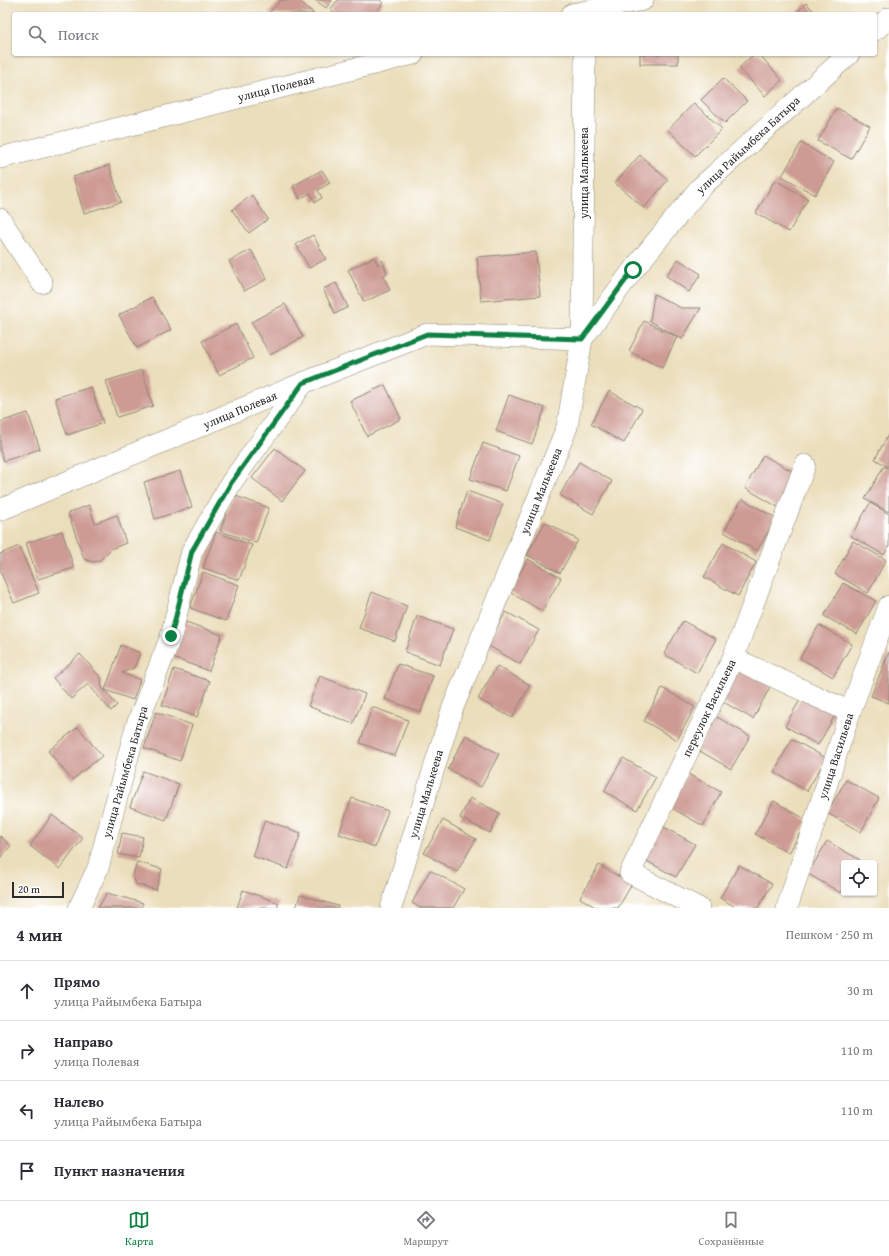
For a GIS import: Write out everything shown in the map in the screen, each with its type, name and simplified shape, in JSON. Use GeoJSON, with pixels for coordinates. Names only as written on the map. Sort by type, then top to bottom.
{"type":"FeatureCollection","features":[{"type":"Feature","properties":{"kind":"street"},"geometry":{"type":"LineString","coordinates":[[582,10],[643,0]]}},
{"type":"Feature","properties":{"kind":"street"},"geometry":{"type":"LineString","coordinates":[[877,28],[889,18]]}},
{"type":"Feature","properties":{"kind":"street","name":"улица Полевая"},"geometry":{"type":"LineString","coordinates":[[0,158],[405,56]]}},
{"type":"Feature","properties":{"kind":"street","name":"улица Малькеева"},"geometry":{"type":"LineString","coordinates":[[390,908],[452,710],[567,427],[582,339],[585,56]]}},
{"type":"Feature","properties":{"kind":"street","name":"улица Райымбека Батыра"},"geometry":{"type":"LineString","coordinates":[[582,339],[633,270],[700,188],[847,56]]}},
{"type":"Feature","properties":{"kind":"street"},"geometry":{"type":"LineString","coordinates":[[0,219],[42,283]]}},
{"type":"Feature","properties":{"kind":"street","name":"улица Полевая"},"geometry":{"type":"LineString","coordinates":[[0,510],[303,383],[427,334],[582,339]]}},
{"type":"Feature","properties":{"kind":"street","name":"улица Райымбека Батыра"},"geometry":{"type":"LineString","coordinates":[[79,908],[98,868],[136,727],[171,636],[192,551],[231,483],[303,383]]}},
{"type":"Feature","properties":{"kind":"street","name":"переулок Васильева"},"geometry":{"type":"LineString","coordinates":[[699,908],[630,873],[733,658],[804,465]]}},
{"type":"Feature","properties":{"kind":"street","name":"улица Васильева"},"geometry":{"type":"LineString","coordinates":[[787,908],[850,712],[889,606]]}},
{"type":"Feature","properties":{"kind":"street"},"geometry":{"type":"LineString","coordinates":[[733,658],[850,712]]}},
{"type":"Feature","properties":{"kind":"building"},"geometry":{"type":"Polygon","coordinates":[[[281,0],[299,0],[312,12],[270,12],[281,0]]]}},
{"type":"Feature","properties":{"kind":"building"},"geometry":{"type":"Polygon","coordinates":[[[315,0],[332,0],[326,8],[315,0]]]}},
{"type":"Feature","properties":{"kind":"building"},"geometry":{"type":"Polygon","coordinates":[[[338,0],[380,0],[383,3],[376,12],[332,12],[330,10],[338,0]]]}},
{"type":"Feature","properties":{"kind":"building"},"geometry":{"type":"Polygon","coordinates":[[[806,3],[815,12],[797,12],[806,3]]]}},
{"type":"Feature","properties":{"kind":"building"},"geometry":{"type":"Polygon","coordinates":[[[640,56],[678,56],[678,64],[640,64],[640,56]]]}},
{"type":"Feature","properties":{"kind":"building"},"geometry":{"type":"Polygon","coordinates":[[[752,56],[761,56],[782,80],[765,96],[739,68],[752,56]]]}},
{"type":"Feature","properties":{"kind":"building"},"geometry":{"type":"Polygon","coordinates":[[[723,78],[747,101],[725,123],[701,100],[723,78]]]}},
{"type":"Feature","properties":{"kind":"building"},"geometry":{"type":"Polygon","coordinates":[[[694,103],[722,129],[695,156],[668,130],[694,103]]]}},
{"type":"Feature","properties":{"kind":"building"},"geometry":{"type":"Polygon","coordinates":[[[837,108],[870,126],[851,159],[818,141],[837,108]]]}},
{"type":"Feature","properties":{"kind":"building"},"geometry":{"type":"Polygon","coordinates":[[[801,143],[834,162],[815,195],[782,176],[801,143]]]}},
{"type":"Feature","properties":{"kind":"building"},"geometry":{"type":"Polygon","coordinates":[[[640,155],[668,180],[644,208],[615,183],[640,155]]]}},
{"type":"Feature","properties":{"kind":"building"},"geometry":{"type":"Polygon","coordinates":[[[109,165],[121,202],[84,213],[73,177],[109,165]]]}},
{"type":"Feature","properties":{"kind":"building"},"geometry":{"type":"Polygon","coordinates":[[[322,170],[330,183],[318,190],[322,198],[315,202],[310,193],[300,199],[293,186],[322,170]]]}},
{"type":"Feature","properties":{"kind":"building"},"geometry":{"type":"Polygon","coordinates":[[[775,180],[808,199],[789,232],[756,213],[775,180]]]}},
{"type":"Feature","properties":{"kind":"building"},"geometry":{"type":"Polygon","coordinates":[[[252,195],[268,219],[249,233],[232,210],[252,195]]]}},
{"type":"Feature","properties":{"kind":"building"},"geometry":{"type":"Polygon","coordinates":[[[313,235],[326,259],[309,268],[296,244],[313,235]]]}},
{"type":"Feature","properties":{"kind":"building"},"geometry":{"type":"Polygon","coordinates":[[[251,250],[267,279],[244,291],[229,261],[251,250]]]}},
{"type":"Feature","properties":{"kind":"building"},"geometry":{"type":"Polygon","coordinates":[[[536,252],[540,296],[481,301],[477,257],[536,252]]]}},
{"type":"Feature","properties":{"kind":"building"},"geometry":{"type":"Polygon","coordinates":[[[374,257],[378,265],[382,260],[387,273],[383,276],[390,290],[364,302],[348,270],[374,257]]]}},
{"type":"Feature","properties":{"kind":"building"},"geometry":{"type":"Polygon","coordinates":[[[678,259],[701,274],[689,292],[666,276],[678,259]]]}},
{"type":"Feature","properties":{"kind":"building"},"geometry":{"type":"Polygon","coordinates":[[[336,283],[348,307],[335,314],[323,289],[336,283]]]}},
{"type":"Feature","properties":{"kind":"building"},"geometry":{"type":"Polygon","coordinates":[[[654,294],[681,308],[701,308],[682,339],[650,321],[654,294]]]}},
{"type":"Feature","properties":{"kind":"building"},"geometry":{"type":"Polygon","coordinates":[[[152,297],[171,330],[137,348],[119,315],[152,297]]]}},
{"type":"Feature","properties":{"kind":"building"},"geometry":{"type":"Polygon","coordinates":[[[285,304],[303,337],[270,355],[251,322],[285,304]]]}},
{"type":"Feature","properties":{"kind":"building"},"geometry":{"type":"Polygon","coordinates":[[[644,321],[677,337],[662,368],[629,351],[644,321]]]}},
{"type":"Feature","properties":{"kind":"building"},"geometry":{"type":"Polygon","coordinates":[[[236,324],[253,358],[219,375],[202,341],[236,324]]]}},
{"type":"Feature","properties":{"kind":"building"},"geometry":{"type":"Polygon","coordinates":[[[142,370],[153,406],[117,417],[106,381],[142,370]]]}},
{"type":"Feature","properties":{"kind":"building"},"geometry":{"type":"Polygon","coordinates":[[[385,385],[401,419],[367,436],[350,401],[385,385]]]}},
{"type":"Feature","properties":{"kind":"building"},"geometry":{"type":"Polygon","coordinates":[[[91,387],[103,423],[67,435],[55,398],[91,387]]]}},
{"type":"Feature","properties":{"kind":"building"},"geometry":{"type":"Polygon","coordinates":[[[609,391],[642,409],[624,443],[591,424],[609,391]]]}},
{"type":"Feature","properties":{"kind":"building"},"geometry":{"type":"Polygon","coordinates":[[[509,395],[545,408],[532,444],[496,431],[509,395]]]}},
{"type":"Feature","properties":{"kind":"building"},"geometry":{"type":"Polygon","coordinates":[[[28,413],[40,449],[4,461],[0,451],[0,422],[28,413]]]}},
{"type":"Feature","properties":{"kind":"building"},"geometry":{"type":"Polygon","coordinates":[[[889,433],[889,467],[875,459],[889,433]]]}},
{"type":"Feature","properties":{"kind":"building"},"geometry":{"type":"Polygon","coordinates":[[[483,443],[519,456],[506,491],[470,479],[483,443]]]}},
{"type":"Feature","properties":{"kind":"building"},"geometry":{"type":"Polygon","coordinates":[[[275,448],[305,471],[282,501],[252,478],[275,448]]]}},
{"type":"Feature","properties":{"kind":"building"},"geometry":{"type":"Polygon","coordinates":[[[763,455],[797,474],[778,507],[745,488],[763,455]]]}},
{"type":"Feature","properties":{"kind":"building"},"geometry":{"type":"Polygon","coordinates":[[[579,462],[612,481],[593,514],[560,495],[579,462]]]}},
{"type":"Feature","properties":{"kind":"building"},"geometry":{"type":"Polygon","coordinates":[[[884,466],[889,469],[889,512],[865,499],[884,466]]]}},
{"type":"Feature","properties":{"kind":"building"},"geometry":{"type":"Polygon","coordinates":[[[180,471],[192,507],[155,519],[144,482],[180,471]]]}},
{"type":"Feature","properties":{"kind":"building"},"geometry":{"type":"Polygon","coordinates":[[[467,491],[503,504],[490,540],[455,527],[467,491]]]}},
{"type":"Feature","properties":{"kind":"building"},"geometry":{"type":"Polygon","coordinates":[[[233,495],[269,508],[256,543],[220,531],[233,495]]]}},
{"type":"Feature","properties":{"kind":"building"},"geometry":{"type":"Polygon","coordinates":[[[742,499],[776,518],[757,551],[724,532],[742,499]]]}},
{"type":"Feature","properties":{"kind":"building"},"geometry":{"type":"Polygon","coordinates":[[[870,503],[889,514],[889,546],[884,555],[851,536],[870,503]]]}},
{"type":"Feature","properties":{"kind":"building"},"geometry":{"type":"Polygon","coordinates":[[[89,505],[95,523],[117,515],[126,543],[111,549],[100,560],[93,562],[84,559],[68,513],[89,505]]]}},
{"type":"Feature","properties":{"kind":"building"},"geometry":{"type":"Polygon","coordinates":[[[545,522],[578,540],[560,573],[527,555],[545,522]]]}},
{"type":"Feature","properties":{"kind":"building"},"geometry":{"type":"Polygon","coordinates":[[[62,531],[74,568],[38,579],[26,543],[62,531]]]}},
{"type":"Feature","properties":{"kind":"building"},"geometry":{"type":"Polygon","coordinates":[[[216,532],[252,545],[239,580],[203,568],[216,532]]]}},
{"type":"Feature","properties":{"kind":"building"},"geometry":{"type":"Polygon","coordinates":[[[853,541],[886,560],[868,593],[835,574],[853,541]]]}},
{"type":"Feature","properties":{"kind":"building"},"geometry":{"type":"Polygon","coordinates":[[[723,543],[756,562],[738,596],[704,577],[723,543]]]}},
{"type":"Feature","properties":{"kind":"building"},"geometry":{"type":"Polygon","coordinates":[[[19,546],[39,593],[14,603],[0,571],[0,554],[19,546]]]}},
{"type":"Feature","properties":{"kind":"building"},"geometry":{"type":"Polygon","coordinates":[[[528,559],[561,578],[542,611],[509,592],[528,559]]]}},
{"type":"Feature","properties":{"kind":"building"},"geometry":{"type":"Polygon","coordinates":[[[203,572],[239,585],[226,621],[190,608],[203,572]]]}},
{"type":"Feature","properties":{"kind":"building"},"geometry":{"type":"Polygon","coordinates":[[[843,583],[876,601],[857,634],[824,616],[843,583]]]}},
{"type":"Feature","properties":{"kind":"building"},"geometry":{"type":"Polygon","coordinates":[[[372,592],[407,606],[395,641],[359,628],[372,592]]]}},
{"type":"Feature","properties":{"kind":"building"},"geometry":{"type":"Polygon","coordinates":[[[506,612],[539,630],[520,664],[487,645],[506,612]]]}},
{"type":"Feature","properties":{"kind":"building"},"geometry":{"type":"Polygon","coordinates":[[[417,616],[453,629],[440,665],[405,652],[417,616]]]}},
{"type":"Feature","properties":{"kind":"building"},"geometry":{"type":"Polygon","coordinates":[[[683,621],[716,639],[697,673],[664,654],[683,621]]]}},
{"type":"Feature","properties":{"kind":"building"},"geometry":{"type":"Polygon","coordinates":[[[186,622],[222,635],[209,671],[173,658],[186,622]]]}},
{"type":"Feature","properties":{"kind":"building"},"geometry":{"type":"Polygon","coordinates":[[[819,625],[852,644],[833,677],[800,658],[819,625]]]}},
{"type":"Feature","properties":{"kind":"building"},"geometry":{"type":"Polygon","coordinates":[[[121,645],[140,653],[134,668],[122,673],[140,680],[133,700],[105,690],[121,645]]]}},
{"type":"Feature","properties":{"kind":"building"},"geometry":{"type":"Polygon","coordinates":[[[889,652],[889,703],[871,696],[889,652]]]}},
{"type":"Feature","properties":{"kind":"building"},"geometry":{"type":"Polygon","coordinates":[[[80,654],[101,678],[102,688],[117,705],[111,711],[88,684],[71,699],[53,678],[80,654]]]}},
{"type":"Feature","properties":{"kind":"building"},"geometry":{"type":"Polygon","coordinates":[[[398,664],[433,676],[421,712],[385,699],[398,664]]]}},
{"type":"Feature","properties":{"kind":"building"},"geometry":{"type":"Polygon","coordinates":[[[497,666],[530,685],[512,718],[478,699],[497,666]]]}},
{"type":"Feature","properties":{"kind":"building"},"geometry":{"type":"Polygon","coordinates":[[[738,667],[771,685],[753,719],[720,700],[738,667]]]}},
{"type":"Feature","properties":{"kind":"building"},"geometry":{"type":"Polygon","coordinates":[[[174,669],[210,681],[197,717],[162,705],[174,669]]]}},
{"type":"Feature","properties":{"kind":"building"},"geometry":{"type":"Polygon","coordinates":[[[320,676],[365,694],[353,724],[308,706],[320,676]]]}},
{"type":"Feature","properties":{"kind":"building"},"geometry":{"type":"Polygon","coordinates":[[[662,688],[695,707],[677,740],[644,721],[662,688]]]}},
{"type":"Feature","properties":{"kind":"building"},"geometry":{"type":"Polygon","coordinates":[[[804,693],[837,712],[818,745],[785,726],[804,693]]]}},
{"type":"Feature","properties":{"kind":"building"},"geometry":{"type":"Polygon","coordinates":[[[372,707],[408,720],[395,756],[360,743],[372,707]]]}},
{"type":"Feature","properties":{"kind":"building"},"geometry":{"type":"Polygon","coordinates":[[[156,712],[192,725],[180,761],[144,748],[156,712]]]}},
{"type":"Feature","properties":{"kind":"building"},"geometry":{"type":"Polygon","coordinates":[[[717,717],[750,736],[731,769],[698,750],[717,717]]]}},
{"type":"Feature","properties":{"kind":"building"},"geometry":{"type":"Polygon","coordinates":[[[78,727],[102,756],[72,780],[48,751],[78,727]]]}},
{"type":"Feature","properties":{"kind":"building"},"geometry":{"type":"Polygon","coordinates":[[[466,735],[499,754],[481,787],[448,769],[466,735]]]}},
{"type":"Feature","properties":{"kind":"building"},"geometry":{"type":"Polygon","coordinates":[[[792,739],[826,758],[807,791],[774,772],[792,739]]]}},
{"type":"Feature","properties":{"kind":"building"},"geometry":{"type":"Polygon","coordinates":[[[623,758],[656,777],[637,810],[604,791],[623,758]]]}},
{"type":"Feature","properties":{"kind":"building"},"geometry":{"type":"Polygon","coordinates":[[[143,771],[179,784],[166,820],[130,807],[143,771]]]}},
{"type":"Feature","properties":{"kind":"building"},"geometry":{"type":"Polygon","coordinates":[[[688,774],[721,792],[703,826],[670,807],[688,774]]]}},
{"type":"Feature","properties":{"kind":"building"},"geometry":{"type":"Polygon","coordinates":[[[846,780],[879,798],[861,832],[827,813],[846,780]]]}},
{"type":"Feature","properties":{"kind":"building"},"geometry":{"type":"Polygon","coordinates":[[[352,798],[388,811],[375,847],[339,834],[352,798]]]}},
{"type":"Feature","properties":{"kind":"building"},"geometry":{"type":"Polygon","coordinates":[[[470,798],[500,813],[490,833],[460,818],[470,798]]]}},
{"type":"Feature","properties":{"kind":"building"},"geometry":{"type":"Polygon","coordinates":[[[774,801],[807,820],[789,853],[755,834],[774,801]]]}},
{"type":"Feature","properties":{"kind":"building"},"geometry":{"type":"Polygon","coordinates":[[[52,815],[83,838],[60,869],[30,846],[52,815]]]}},
{"type":"Feature","properties":{"kind":"building"},"geometry":{"type":"Polygon","coordinates":[[[265,820],[301,833],[288,869],[252,856],[265,820]]]}},
{"type":"Feature","properties":{"kind":"building"},"geometry":{"type":"Polygon","coordinates":[[[443,820],[476,839],[457,872],[424,853],[443,820]]]}},
{"type":"Feature","properties":{"kind":"building"},"geometry":{"type":"Polygon","coordinates":[[[662,826],[695,844],[676,877],[643,859],[662,826]]]}},
{"type":"Feature","properties":{"kind":"building"},"geometry":{"type":"Polygon","coordinates":[[[122,833],[143,837],[139,858],[118,854],[122,833]]]}},
{"type":"Feature","properties":{"kind":"building"},"geometry":{"type":"Polygon","coordinates":[[[0,836],[11,846],[0,858],[0,836]]]}},
{"type":"Feature","properties":{"kind":"building"},"geometry":{"type":"Polygon","coordinates":[[[827,841],[860,860],[841,860],[841,893],[808,874],[827,841]]]}},
{"type":"Feature","properties":{"kind":"building"},"geometry":{"type":"Polygon","coordinates":[[[137,862],[162,869],[156,890],[136,884],[133,875],[137,862]]]}},
{"type":"Feature","properties":{"kind":"building"},"geometry":{"type":"Polygon","coordinates":[[[599,865],[632,884],[618,908],[597,908],[580,898],[599,865]]]}},
{"type":"Feature","properties":{"kind":"building"},"geometry":{"type":"Polygon","coordinates":[[[739,865],[772,884],[758,908],[737,908],[720,898],[739,865]]]}},
{"type":"Feature","properties":{"kind":"building"},"geometry":{"type":"Polygon","coordinates":[[[430,870],[464,889],[453,908],[420,908],[412,903],[430,870]]]}},
{"type":"Feature","properties":{"kind":"building"},"geometry":{"type":"Polygon","coordinates":[[[243,890],[279,903],[277,908],[237,908],[243,890]]]}},
{"type":"Feature","properties":{"kind":"building"},"geometry":{"type":"Polygon","coordinates":[[[107,893],[143,903],[141,908],[98,908],[107,893]]]}},
{"type":"Feature","properties":{"kind":"building"},"geometry":{"type":"Polygon","coordinates":[[[300,895],[338,906],[337,908],[296,908],[300,895]]]}},
{"type":"Feature","properties":{"kind":"route"},"geometry":{"type":"LineString","coordinates":[[171,636],[192,551],[231,483],[303,383],[427,334],[582,339],[633,270]]}}]}
